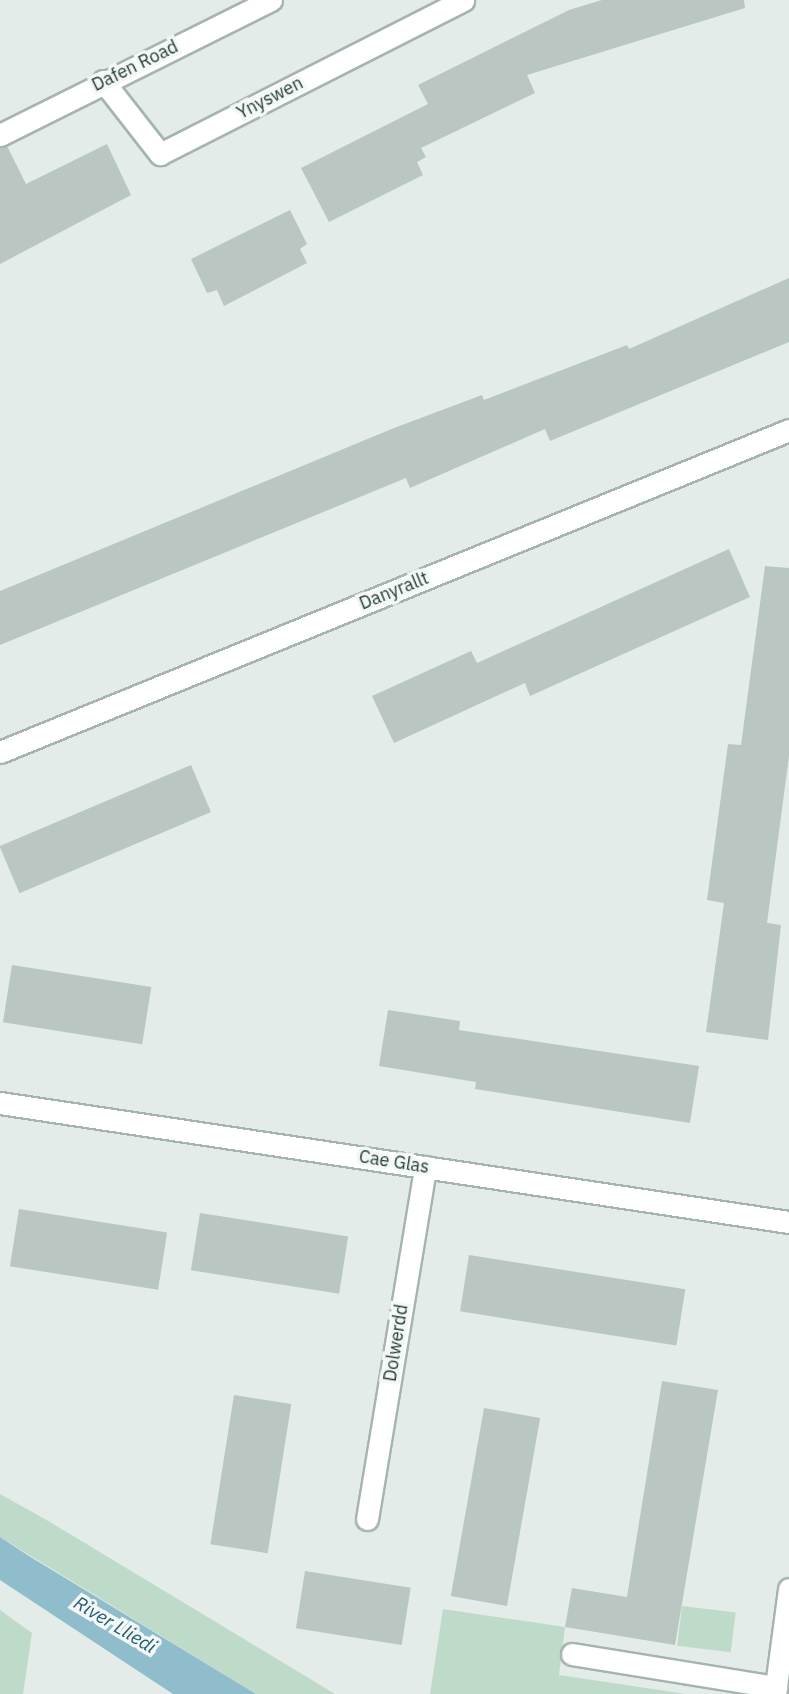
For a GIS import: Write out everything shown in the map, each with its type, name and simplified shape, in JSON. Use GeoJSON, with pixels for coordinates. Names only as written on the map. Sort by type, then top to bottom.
{"type":"FeatureCollection","features":[{"type":"Feature","properties":{"kind":"street","name":"Dafen Road"},"geometry":{"type":"LineString","coordinates":[[0,135],[103,81],[271,0]]}},
{"type":"Feature","properties":{"kind":"street","name":"Ynyswen"},"geometry":{"type":"LineString","coordinates":[[103,81],[160,154],[463,0]]}},
{"type":"Feature","properties":{"kind":"street","name":"Danyrallt"},"geometry":{"type":"LineString","coordinates":[[0,752],[789,430]]}},
{"type":"Feature","properties":{"kind":"street","name":"Cae Glas"},"geometry":{"type":"LineString","coordinates":[[0,1102],[789,1222]]}},
{"type":"Feature","properties":{"kind":"street","name":"Dolwerdd"},"geometry":{"type":"LineString","coordinates":[[367,1519],[425,1167]]}},
{"type":"Feature","properties":{"kind":"street"},"geometry":{"type":"LineString","coordinates":[[572,1654],[775,1691],[789,1589]]}},
{"type":"Feature","properties":{"kind":"green space"},"geometry":{"type":"Polygon","coordinates":[[[0,1494],[335,1694],[256,1694],[0,1537],[0,1494]]]}},
{"type":"Feature","properties":{"kind":"green space"},"geometry":{"type":"Polygon","coordinates":[[[682,1606],[736,1613],[731,1652],[677,1646],[682,1606]]]}},
{"type":"Feature","properties":{"kind":"green space"},"geometry":{"type":"Polygon","coordinates":[[[443,1609],[565,1627],[559,1675],[686,1694],[430,1694],[443,1609]]]}},
{"type":"Feature","properties":{"kind":"green space"},"geometry":{"type":"Polygon","coordinates":[[[0,1610],[32,1633],[23,1694],[0,1694],[0,1610]]]}},
{"type":"Feature","properties":{"kind":"water","name":"River Lliedi"},"geometry":{"type":"Polygon","coordinates":[[[0,1537],[256,1694],[173,1694],[0,1580],[0,1537]]]}},
{"type":"Feature","properties":{"kind":"building"},"geometry":{"type":"Polygon","coordinates":[[[602,0],[744,0],[745,8],[527,75],[535,93],[421,148],[426,157],[417,162],[423,175],[329,222],[301,168],[428,104],[418,85],[569,10],[602,0]]]}},
{"type":"Feature","properties":{"kind":"building"},"geometry":{"type":"Polygon","coordinates":[[[107,144],[131,195],[0,264],[0,148],[7,146],[26,184],[107,144]]]}},
{"type":"Feature","properties":{"kind":"building"},"geometry":{"type":"Polygon","coordinates":[[[290,210],[307,244],[300,249],[307,263],[224,306],[217,290],[207,293],[191,259],[290,210]]]}},
{"type":"Feature","properties":{"kind":"building"},"geometry":{"type":"Polygon","coordinates":[[[789,278],[789,342],[550,441],[545,429],[410,488],[406,478],[0,645],[0,591],[394,428],[482,395],[484,400],[627,345],[629,349],[789,278]]]}},
{"type":"Feature","properties":{"kind":"building"},"geometry":{"type":"Polygon","coordinates":[[[729,549],[750,597],[530,696],[525,683],[394,743],[372,696],[471,651],[477,663],[729,549]]]}},
{"type":"Feature","properties":{"kind":"building"},"geometry":{"type":"Polygon","coordinates":[[[765,566],[789,568],[789,756],[767,923],[781,925],[768,1040],[706,1032],[724,903],[707,900],[728,744],[741,745],[765,566]]]}},
{"type":"Feature","properties":{"kind":"building"},"geometry":{"type":"Polygon","coordinates":[[[191,765],[211,812],[19,893],[0,846],[191,765]]]}},
{"type":"Feature","properties":{"kind":"building"},"geometry":{"type":"Polygon","coordinates":[[[12,965],[151,987],[142,1044],[3,1022],[12,965]]]}},
{"type":"Feature","properties":{"kind":"building"},"geometry":{"type":"Polygon","coordinates":[[[388,1010],[460,1021],[459,1030],[699,1066],[690,1123],[475,1089],[476,1082],[379,1066],[388,1010]]]}},
{"type":"Feature","properties":{"kind":"building"},"geometry":{"type":"Polygon","coordinates":[[[19,1209],[167,1232],[158,1290],[10,1266],[19,1209]]]}},
{"type":"Feature","properties":{"kind":"building"},"geometry":{"type":"Polygon","coordinates":[[[200,1213],[348,1236],[339,1294],[191,1270],[200,1213]]]}},
{"type":"Feature","properties":{"kind":"building"},"geometry":{"type":"Polygon","coordinates":[[[469,1255],[685,1289],[676,1346],[460,1311],[469,1255]]]}},
{"type":"Feature","properties":{"kind":"building"},"geometry":{"type":"Polygon","coordinates":[[[662,1381],[718,1390],[675,1645],[565,1627],[572,1588],[627,1597],[662,1381]]]}},
{"type":"Feature","properties":{"kind":"building"},"geometry":{"type":"Polygon","coordinates":[[[234,1395],[291,1404],[268,1553],[210,1544],[234,1395]]]}},
{"type":"Feature","properties":{"kind":"building"},"geometry":{"type":"Polygon","coordinates":[[[484,1408],[540,1418],[507,1606],[451,1596],[484,1408]]]}},
{"type":"Feature","properties":{"kind":"building"},"geometry":{"type":"Polygon","coordinates":[[[305,1571],[411,1588],[402,1645],[296,1628],[305,1571]]]}}]}
